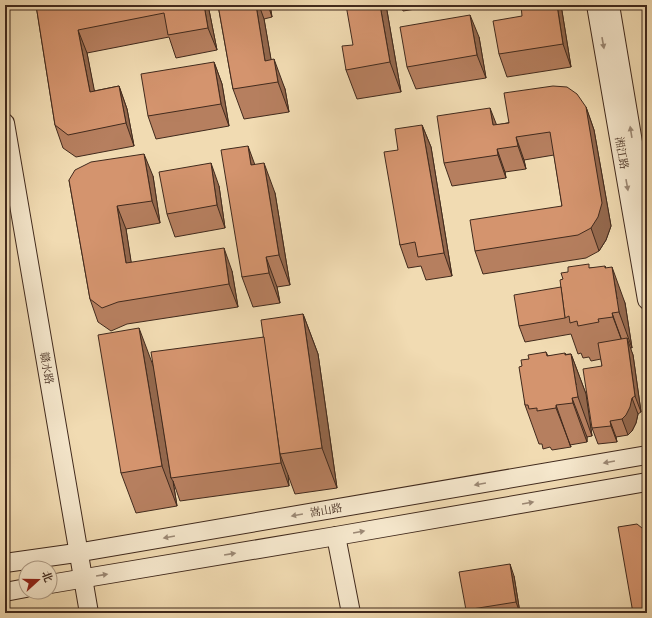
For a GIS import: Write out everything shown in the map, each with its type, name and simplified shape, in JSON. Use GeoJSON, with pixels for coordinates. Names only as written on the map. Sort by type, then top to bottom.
{"type":"FeatureCollection","features":[{"type":"Feature","properties":{"kind":"main road","name":"湘江路"},"geometry":{"type":"LineString","coordinates":[[596,5],[647,300]]}},
{"type":"Feature","properties":{"kind":"main road","name":"湘江路"},"geometry":{"type":"LineString","coordinates":[[610,5],[647,226]]}},
{"type":"Feature","properties":{"kind":"main road","name":"赣水路"},"geometry":{"type":"LineString","coordinates":[[5,123],[8,182],[74,553],[78,579],[79,613]]}},
{"type":"Feature","properties":{"kind":"main road","name":"嵩山路"},"geometry":{"type":"LineString","coordinates":[[5,563],[74,553],[647,455]]}},
{"type":"Feature","properties":{"kind":"main road"},"geometry":{"type":"LineString","coordinates":[[58,583],[647,482]]}},
{"type":"Feature","properties":{"kind":"main road"},"geometry":{"type":"LineString","coordinates":[[336,536],[351,613]]}},
{"type":"Feature","properties":{"kind":"main road","name":"赣水路"},"geometry":{"type":"LineString","coordinates":[[78,579],[89,613]]}},
{"type":"Feature","properties":{"kind":"main road"},"geometry":{"type":"LineString","coordinates":[[5,592],[18,590]]}},
{"type":"Feature","properties":{"kind":"building"},"geometry":{"type":"Polygon","coordinates":[[[36,5],[204,5],[208,28],[168,35],[164,13],[78,30],[90,92],[119,86],[126,123],[68,135],[55,125],[36,5]]]}},
{"type":"Feature","properties":{"kind":"building"},"geometry":{"type":"Polygon","coordinates":[[[218,5],[256,5],[265,61],[274,59],[278,82],[233,89],[218,5]]]}},
{"type":"Feature","properties":{"kind":"building"},"geometry":{"type":"Polygon","coordinates":[[[346,5],[380,5],[390,62],[346,70],[342,46],[353,45],[346,5]]]}},
{"type":"Feature","properties":{"kind":"building"},"geometry":{"type":"Polygon","coordinates":[[[521,5],[557,5],[563,44],[499,54],[493,21],[522,16],[521,5]]]}},
{"type":"Feature","properties":{"kind":"building"},"geometry":{"type":"Polygon","coordinates":[[[470,15],[477,55],[407,67],[400,27],[470,15]]]}},
{"type":"Feature","properties":{"kind":"building"},"geometry":{"type":"Polygon","coordinates":[[[214,62],[221,104],[148,116],[141,74],[214,62]]]}},
{"type":"Feature","properties":{"kind":"building"},"geometry":{"type":"Polygon","coordinates":[[[553,86],[567,87],[577,94],[586,107],[602,203],[598,217],[591,228],[578,235],[475,251],[470,220],[562,206],[550,132],[516,137],[518,146],[497,149],[498,155],[444,163],[437,116],[490,108],[493,125],[509,123],[504,93],[553,86]]]}},
{"type":"Feature","properties":{"kind":"building"},"geometry":{"type":"Polygon","coordinates":[[[422,125],[444,253],[418,257],[415,242],[400,245],[384,152],[398,150],[395,129],[422,125]]]}},
{"type":"Feature","properties":{"kind":"building"},"geometry":{"type":"Polygon","coordinates":[[[248,146],[251,165],[264,163],[279,255],[266,257],[269,273],[242,277],[221,150],[248,146]]]}},
{"type":"Feature","properties":{"kind":"building"},"geometry":{"type":"Polygon","coordinates":[[[144,154],[152,201],[117,206],[126,263],[224,248],[229,284],[118,302],[102,308],[90,299],[69,180],[75,170],[91,162],[144,154]]]}},
{"type":"Feature","properties":{"kind":"building"},"geometry":{"type":"Polygon","coordinates":[[[211,163],[217,205],[167,214],[159,172],[211,163]]]}},
{"type":"Feature","properties":{"kind":"building"},"geometry":{"type":"Polygon","coordinates":[[[589,264],[589,268],[605,266],[605,268],[612,267],[619,312],[612,313],[613,317],[598,319],[599,322],[578,326],[577,321],[570,323],[569,316],[565,318],[560,280],[563,279],[561,273],[568,272],[568,267],[589,264]]]}},
{"type":"Feature","properties":{"kind":"building"},"geometry":{"type":"Polygon","coordinates":[[[561,287],[565,318],[519,326],[514,295],[561,287]]]}},
{"type":"Feature","properties":{"kind":"building"},"geometry":{"type":"Polygon","coordinates":[[[303,314],[322,448],[280,454],[261,320],[303,314]]]}},
{"type":"Feature","properties":{"kind":"building"},"geometry":{"type":"Polygon","coordinates":[[[139,328],[162,466],[121,473],[98,335],[139,328]]]}},
{"type":"Feature","properties":{"kind":"building"},"geometry":{"type":"Polygon","coordinates":[[[264,337],[281,463],[171,478],[151,352],[264,337]]]}},
{"type":"Feature","properties":{"kind":"building"},"geometry":{"type":"Polygon","coordinates":[[[627,338],[635,396],[632,398],[630,407],[622,419],[610,421],[611,426],[592,428],[583,369],[602,366],[598,343],[627,338]]]}},
{"type":"Feature","properties":{"kind":"building"},"geometry":{"type":"Polygon","coordinates":[[[546,352],[547,356],[565,353],[565,355],[571,354],[578,397],[572,398],[573,403],[556,405],[556,408],[537,411],[537,408],[529,409],[528,405],[525,405],[519,367],[522,366],[521,360],[529,359],[528,355],[546,352]]]}},
{"type":"Feature","properties":{"kind":"building"},"geometry":{"type":"Polygon","coordinates":[[[637,524],[647,532],[647,613],[633,613],[618,527],[637,524]]]}},
{"type":"Feature","properties":{"kind":"building"},"geometry":{"type":"Polygon","coordinates":[[[510,564],[516,602],[466,610],[459,572],[510,564]]]}}]}
